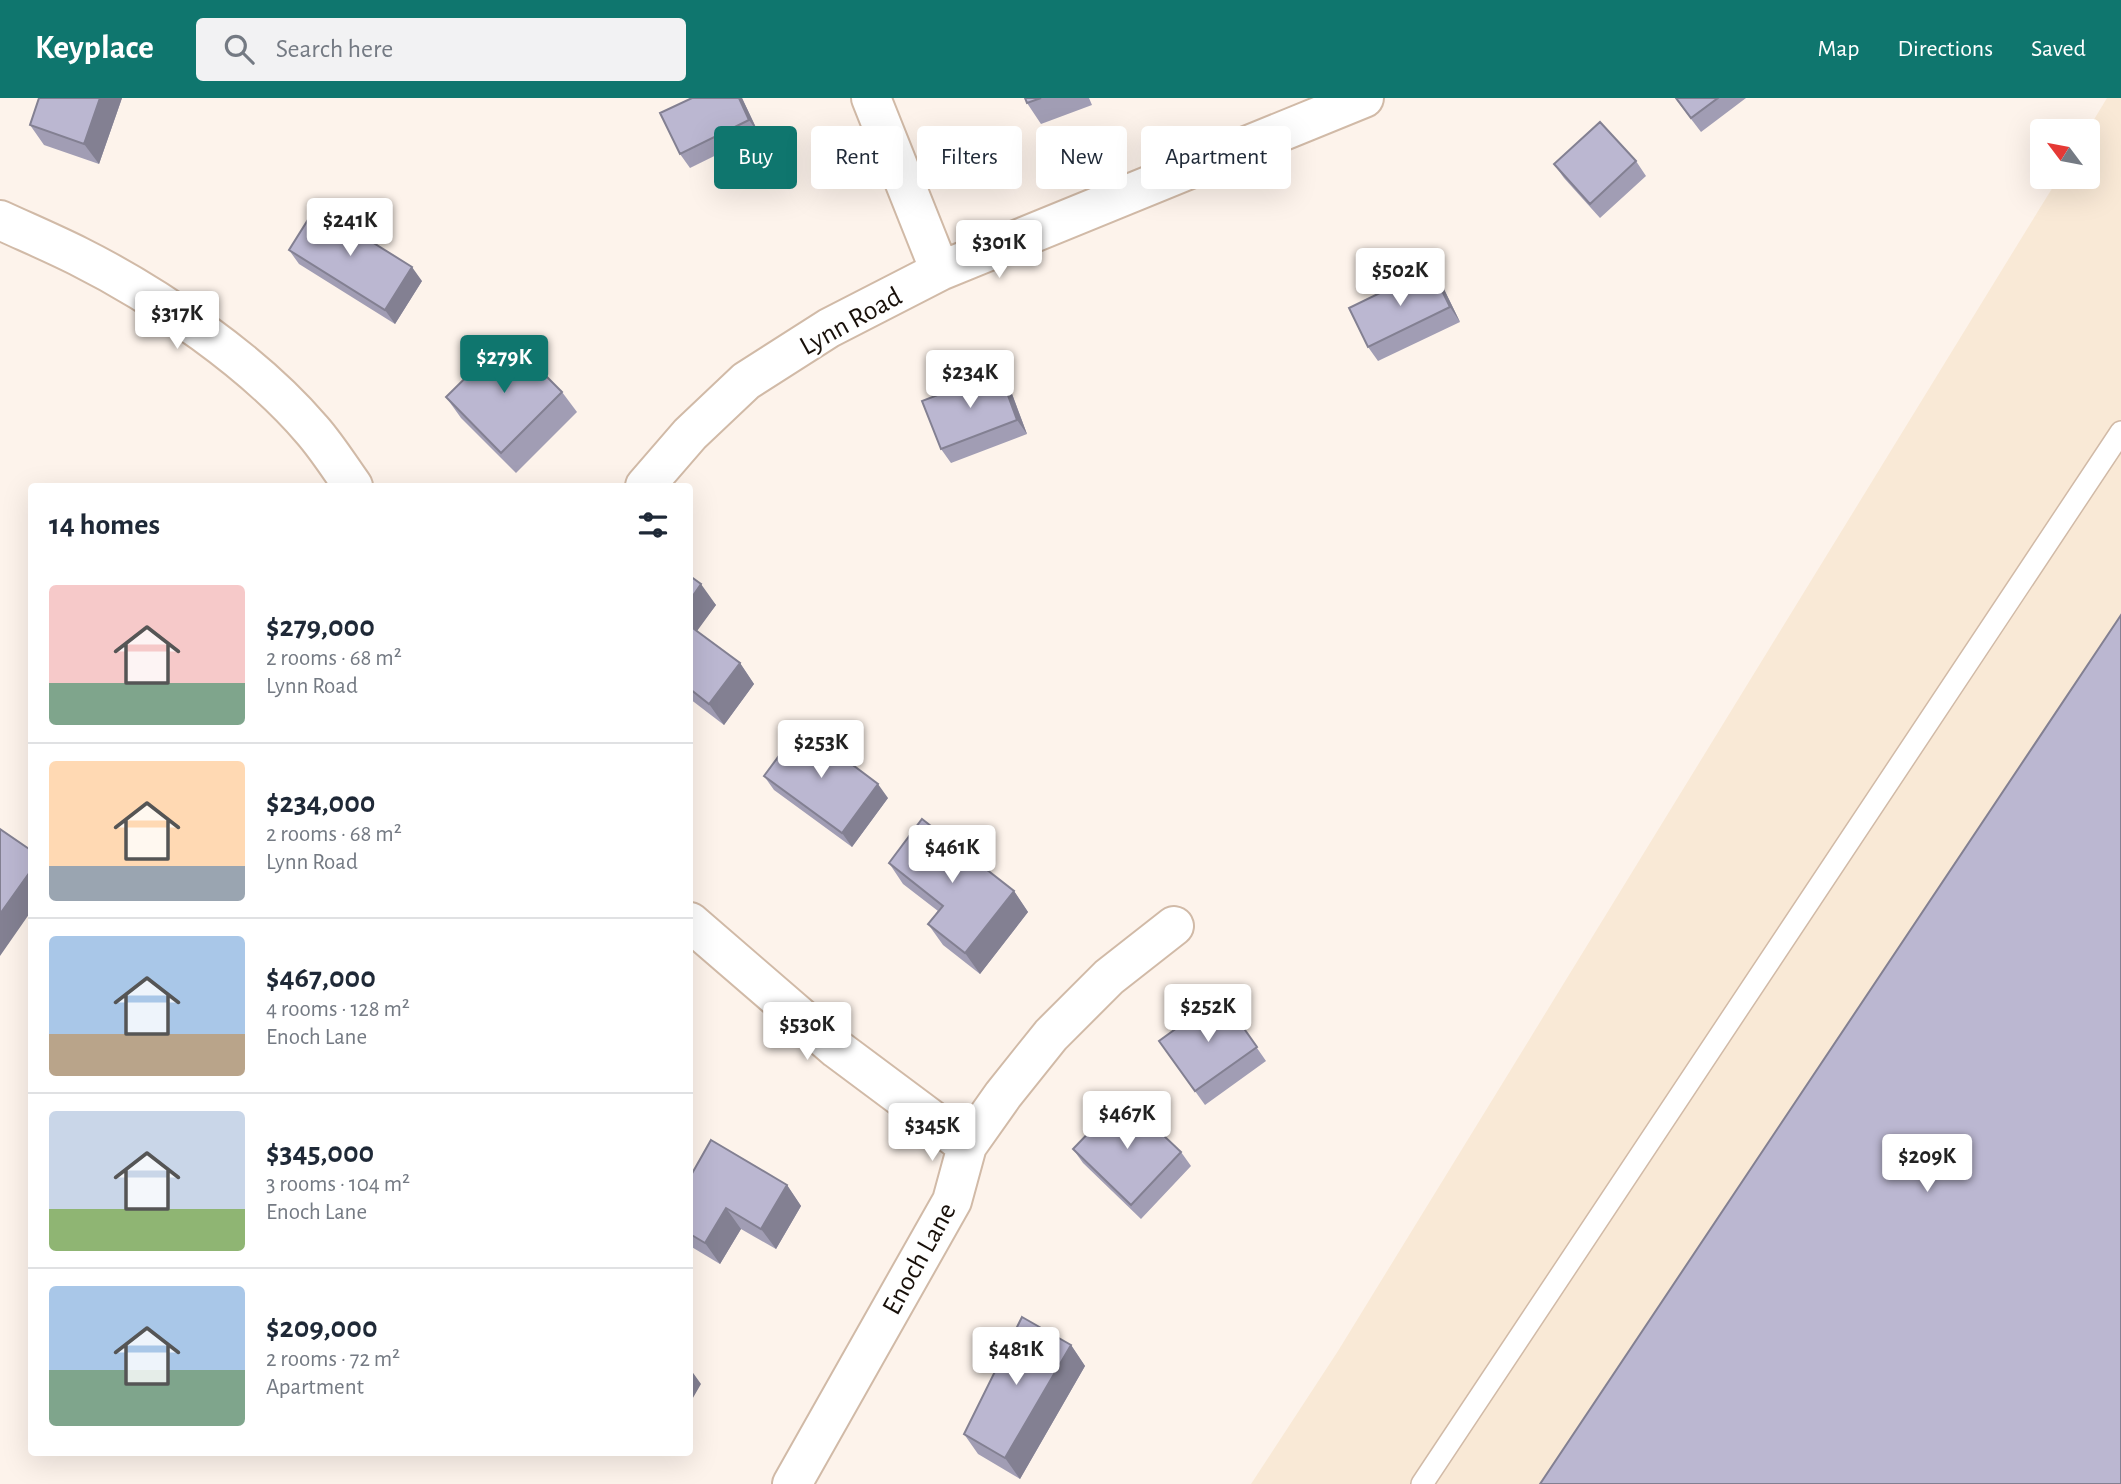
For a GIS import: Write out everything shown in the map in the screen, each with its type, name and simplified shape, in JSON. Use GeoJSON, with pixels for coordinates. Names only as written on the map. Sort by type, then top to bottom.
{"type":"FeatureCollection","features":[{"type":"Feature","properties":{"kind":"street"},"geometry":{"type":"LineString","coordinates":[[871,98],[940,271]]}},
{"type":"Feature","properties":{"kind":"street","name":"Lynn Road"},"geometry":{"type":"LineString","coordinates":[[648,483],[690,434],[746,381],[829,328],[940,271],[1364,98]]}},
{"type":"Feature","properties":{"kind":"street"},"geometry":{"type":"LineString","coordinates":[[0,220],[79,256],[159,302],[224,349],[272,388],[313,431],[351,483]]}},
{"type":"Feature","properties":{"kind":"street"},"geometry":{"type":"LineString","coordinates":[[693,925],[836,1049],[967,1146]]}},
{"type":"Feature","properties":{"kind":"street","name":"Enoch Lane"},"geometry":{"type":"LineString","coordinates":[[792,1484],[952,1201],[967,1146],[1051,1035],[1109,977],[1174,926]]}},
{"type":"Feature","properties":{"kind":"lane"},"geometry":{"type":"LineString","coordinates":[[1422,1484],[2121,432]]}},
{"type":"Feature","properties":{"kind":"shaded area"},"geometry":{"type":"Polygon","coordinates":[[[2107,98],[2121,98],[2121,1484],[1251,1484],[1338,1351],[2052,189],[2100,189],[2100,119],[2094,119],[2107,98]]]}},
{"type":"Feature","properties":{"kind":"building"},"geometry":{"type":"Polygon","coordinates":[[[39,98],[100,98],[84,144],[30,125],[39,98]]]}},
{"type":"Feature","properties":{"kind":"building"},"geometry":{"type":"Polygon","coordinates":[[[692,98],[739,98],[749,120],[737,126],[714,126],[714,137],[680,154],[660,113],[692,98]]]}},
{"type":"Feature","properties":{"kind":"building"},"geometry":{"type":"Polygon","coordinates":[[[1025,98],[1041,98],[1027,103],[1025,98]]]}},
{"type":"Feature","properties":{"kind":"building"},"geometry":{"type":"Polygon","coordinates":[[[1676,98],[1718,98],[1691,118],[1676,98]]]}},
{"type":"Feature","properties":{"kind":"building"},"geometry":{"type":"Polygon","coordinates":[[[1600,122],[1636,161],[1590,204],[1554,164],[1600,122]]]}},
{"type":"Feature","properties":{"kind":"building"},"geometry":{"type":"Polygon","coordinates":[[[316,207],[412,267],[385,310],[289,250],[316,207]]]}},
{"type":"Feature","properties":{"kind":"building"},"geometry":{"type":"Polygon","coordinates":[[[1431,268],[1450,307],[1368,347],[1349,308],[1431,268]]]}},
{"type":"Feature","properties":{"kind":"building"},"geometry":{"type":"Polygon","coordinates":[[[507,337],[562,392],[501,453],[446,397],[507,337]]]}},
{"type":"Feature","properties":{"kind":"building"},"geometry":{"type":"Polygon","coordinates":[[[999,371],[1017,420],[941,449],[922,401],[999,371]]]}},
{"type":"Feature","properties":{"kind":"building"},"geometry":{"type":"Polygon","coordinates":[[[693,578],[701,584],[693,596],[693,578]]]}},
{"type":"Feature","properties":{"kind":"building"},"geometry":{"type":"Polygon","coordinates":[[[2121,615],[2121,1484],[1540,1484],[2121,615]]]}},
{"type":"Feature","properties":{"kind":"building"},"geometry":{"type":"Polygon","coordinates":[[[693,628],[740,663],[709,704],[693,691],[693,628]]]}},
{"type":"Feature","properties":{"kind":"building"},"geometry":{"type":"Polygon","coordinates":[[[801,726],[878,784],[842,833],[764,776],[801,726]]]}},
{"type":"Feature","properties":{"kind":"building"},"geometry":{"type":"Polygon","coordinates":[[[922,819],[1014,891],[965,953],[928,924],[943,906],[889,863],[922,819]]]}},
{"type":"Feature","properties":{"kind":"building"},"geometry":{"type":"Polygon","coordinates":[[[0,829],[28,848],[28,875],[0,914],[0,829]]]}},
{"type":"Feature","properties":{"kind":"building"},"geometry":{"type":"Polygon","coordinates":[[[1221,996],[1257,1047],[1195,1091],[1159,1041],[1221,996]]]}},
{"type":"Feature","properties":{"kind":"building"},"geometry":{"type":"Polygon","coordinates":[[[1123,1097],[1181,1152],[1131,1205],[1073,1149],[1123,1097]]]}},
{"type":"Feature","properties":{"kind":"building"},"geometry":{"type":"Polygon","coordinates":[[[711,1140],[787,1185],[761,1229],[726,1208],[705,1243],[693,1236],[693,1172],[711,1140]]]}},
{"type":"Feature","properties":{"kind":"building"},"geometry":{"type":"Polygon","coordinates":[[[1022,1317],[1071,1345],[1005,1458],[964,1434],[1022,1317]]]}}]}
